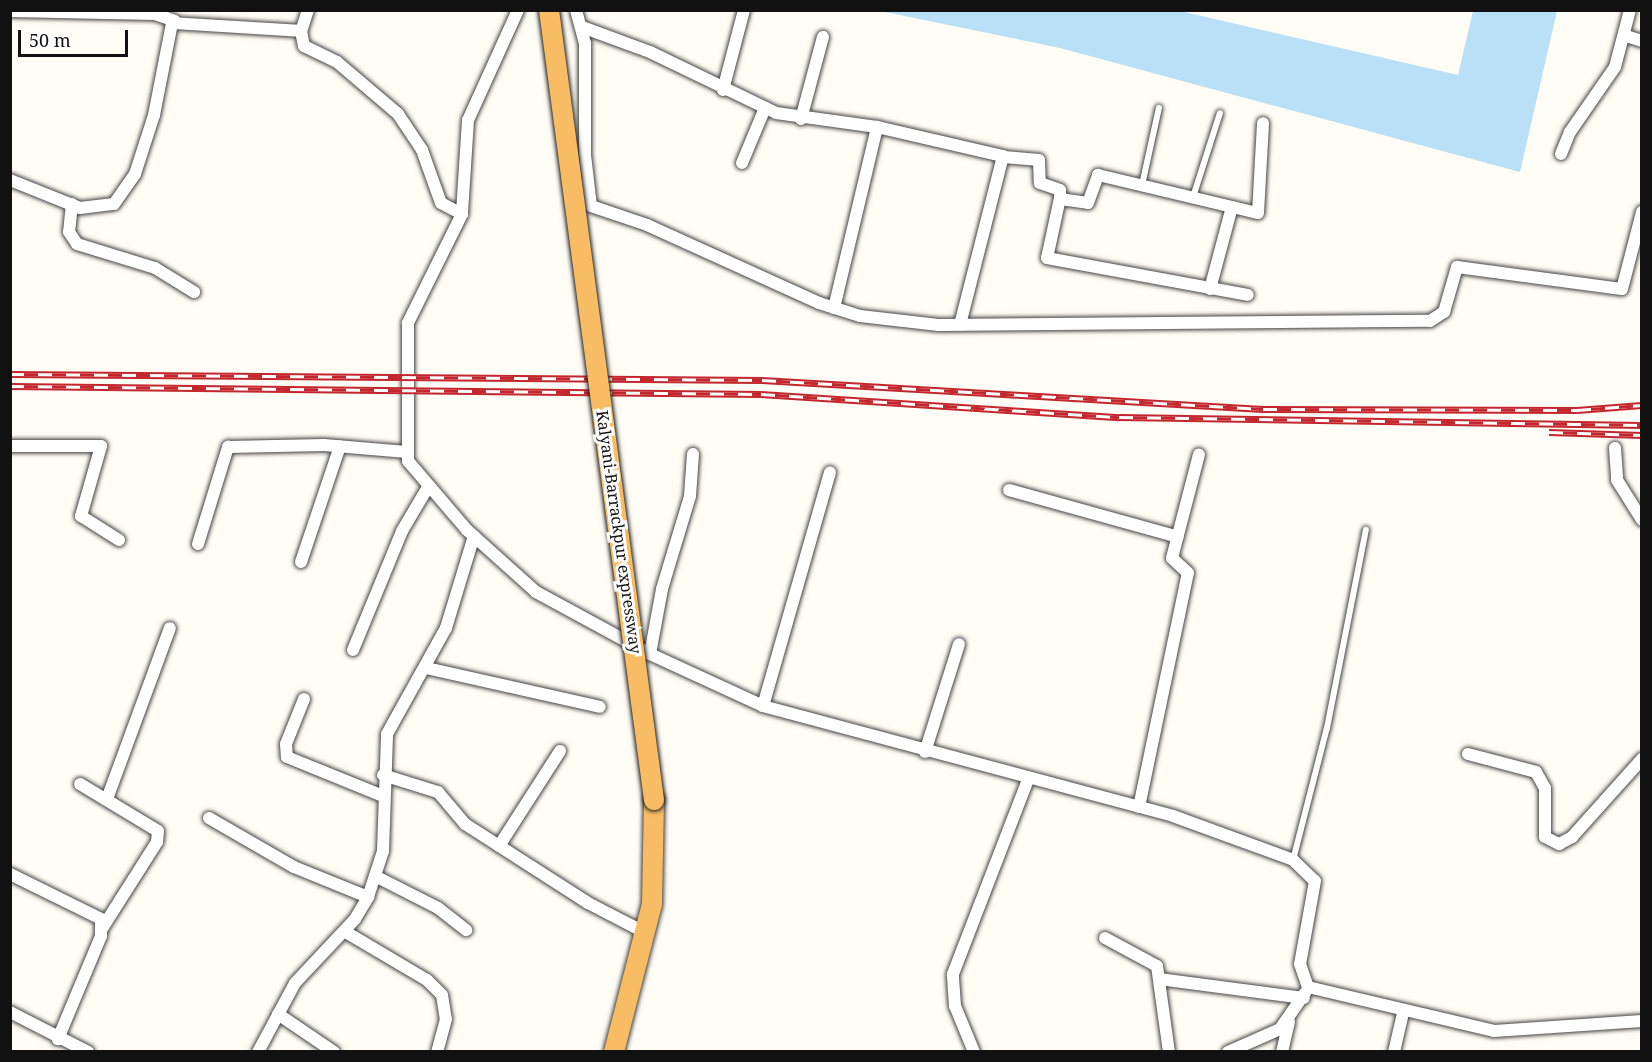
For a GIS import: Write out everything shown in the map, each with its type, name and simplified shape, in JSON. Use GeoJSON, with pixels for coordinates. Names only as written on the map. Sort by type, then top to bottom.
{"type":"FeatureCollection","features":[{"type":"Feature","properties":{"kind":"highway","name":"Kalyani-Barrackpur expressway"},"geometry":{"type":"LineString","coordinates":[[549,10],[654,800],[656,846],[646,933],[614,1052]]}},
{"type":"Feature","properties":{"kind":"street"},"geometry":{"type":"LineString","coordinates":[[218,10],[218,24]]}},
{"type":"Feature","properties":{"kind":"street"},"geometry":{"type":"LineString","coordinates":[[308,10],[301,32],[304,46],[337,62],[398,114],[422,150],[441,203],[462,214]]}},
{"type":"Feature","properties":{"kind":"street"},"geometry":{"type":"LineString","coordinates":[[518,10],[468,120],[462,214],[408,323],[407,452],[411,470],[474,536],[537,592],[650,654],[763,706],[1028,780],[1139,807],[1235,836],[1293,860],[1315,881],[1300,964],[1306,992],[1289,1022],[1282,1052]]}},
{"type":"Feature","properties":{"kind":"street"},"geometry":{"type":"LineString","coordinates":[[576,10],[582,27],[585,155],[591,206],[647,225],[834,308],[860,316],[960,325],[1430,321],[1444,312],[1454,270],[1462,266],[1617,291],[1627,283],[1641,212]]}},
{"type":"Feature","properties":{"kind":"street"},"geometry":{"type":"LineString","coordinates":[[723,90],[744,10]]}},
{"type":"Feature","properties":{"kind":"street"},"geometry":{"type":"LineString","coordinates":[[1562,154],[1570,132],[1615,67],[1626,36],[1630,10]]}},
{"type":"Feature","properties":{"kind":"street"},"geometry":{"type":"LineString","coordinates":[[10,11],[149,12],[218,24],[301,32]]}},
{"type":"Feature","properties":{"kind":"street"},"geometry":{"type":"LineString","coordinates":[[10,180],[72,204],[103,208],[126,192],[153,115],[178,17]]}},
{"type":"Feature","properties":{"kind":"street"},"geometry":{"type":"LineString","coordinates":[[582,27],[650,52],[723,90],[765,108],[801,119],[877,127],[1004,157],[1039,160],[1040,183],[1060,190],[1047,258],[1248,295]]}},
{"type":"Feature","properties":{"kind":"street"},"geometry":{"type":"LineString","coordinates":[[1626,36],[1641,41]]}},
{"type":"Feature","properties":{"kind":"street"},"geometry":{"type":"LineString","coordinates":[[801,119],[823,37]]}},
{"type":"Feature","properties":{"kind":"street"},"geometry":{"type":"LineString","coordinates":[[742,163],[765,108]]}},
{"type":"Feature","properties":{"kind":"street"},"geometry":{"type":"LineString","coordinates":[[1060,198],[1088,203],[1098,176],[1232,207],[1262,211],[1263,123]]}},
{"type":"Feature","properties":{"kind":"street"},"geometry":{"type":"LineString","coordinates":[[834,308],[877,127]]}},
{"type":"Feature","properties":{"kind":"street"},"geometry":{"type":"LineString","coordinates":[[960,325],[1004,157]]}},
{"type":"Feature","properties":{"kind":"street"},"geometry":{"type":"LineString","coordinates":[[72,204],[69,232],[77,244],[155,268],[194,292]]}},
{"type":"Feature","properties":{"kind":"street"},"geometry":{"type":"LineString","coordinates":[[1210,289],[1232,207]]}},
{"type":"Feature","properties":{"kind":"street"},"geometry":{"type":"LineString","coordinates":[[10,446],[101,446],[81,516],[119,540]]}},
{"type":"Feature","properties":{"kind":"street"},"geometry":{"type":"LineString","coordinates":[[198,544],[228,447],[340,446],[407,452]]}},
{"type":"Feature","properties":{"kind":"street"},"geometry":{"type":"LineString","coordinates":[[301,562],[340,446]]}},
{"type":"Feature","properties":{"kind":"street"},"geometry":{"type":"LineString","coordinates":[[1615,448],[1617,480],[1641,520]]}},
{"type":"Feature","properties":{"kind":"street"},"geometry":{"type":"LineString","coordinates":[[650,654],[662,589],[690,496],[693,454]]}},
{"type":"Feature","properties":{"kind":"street"},"geometry":{"type":"LineString","coordinates":[[1139,807],[1188,573],[1173,561],[1198,454]]}},
{"type":"Feature","properties":{"kind":"street"},"geometry":{"type":"LineString","coordinates":[[763,706],[830,472]]}},
{"type":"Feature","properties":{"kind":"street"},"geometry":{"type":"LineString","coordinates":[[353,650],[402,531],[428,487]]}},
{"type":"Feature","properties":{"kind":"street"},"geometry":{"type":"LineString","coordinates":[[1009,490],[1178,537]]}},
{"type":"Feature","properties":{"kind":"street"},"geometry":{"type":"LineString","coordinates":[[258,1052],[295,983],[344,931],[368,897],[383,851],[383,774],[390,727],[426,668],[446,628],[474,536]]}},
{"type":"Feature","properties":{"kind":"street"},"geometry":{"type":"LineString","coordinates":[[107,800],[170,628]]}},
{"type":"Feature","properties":{"kind":"street"},"geometry":{"type":"LineString","coordinates":[[925,752],[958,644]]}},
{"type":"Feature","properties":{"kind":"street"},"geometry":{"type":"LineString","coordinates":[[426,668],[600,707]]}},
{"type":"Feature","properties":{"kind":"street"},"geometry":{"type":"LineString","coordinates":[[304,699],[286,744],[287,757],[383,796]]}},
{"type":"Feature","properties":{"kind":"street"},"geometry":{"type":"LineString","coordinates":[[500,846],[560,751]]}},
{"type":"Feature","properties":{"kind":"street"},"geometry":{"type":"LineString","coordinates":[[1468,754],[1536,772],[1545,788],[1545,837],[1559,844],[1572,837],[1641,759]]}},
{"type":"Feature","properties":{"kind":"street"},"geometry":{"type":"LineString","coordinates":[[383,774],[438,792],[465,824],[588,903],[646,933]]}},
{"type":"Feature","properties":{"kind":"street"},"geometry":{"type":"LineString","coordinates":[[974,1052],[955,1006],[952,974],[1028,780]]}},
{"type":"Feature","properties":{"kind":"street"},"geometry":{"type":"LineString","coordinates":[[58,1038],[103,927],[158,837],[151,823],[80,784]]}},
{"type":"Feature","properties":{"kind":"street"},"geometry":{"type":"LineString","coordinates":[[209,818],[294,867],[368,897]]}},
{"type":"Feature","properties":{"kind":"street"},"geometry":{"type":"LineString","coordinates":[[10,874],[91,911],[102,919],[103,927]]}},
{"type":"Feature","properties":{"kind":"street"},"geometry":{"type":"LineString","coordinates":[[375,876],[438,908],[466,930]]}},
{"type":"Feature","properties":{"kind":"street"},"geometry":{"type":"LineString","coordinates":[[344,931],[427,980],[442,995],[446,1019],[437,1052]]}},
{"type":"Feature","properties":{"kind":"street"},"geometry":{"type":"LineString","coordinates":[[1105,938],[1156,966],[1160,979],[1169,1052]]}},
{"type":"Feature","properties":{"kind":"street"},"geometry":{"type":"LineString","coordinates":[[1160,979],[1306,992],[1494,1031],[1641,1020]]}},
{"type":"Feature","properties":{"kind":"street"},"geometry":{"type":"LineString","coordinates":[[10,1012],[88,1052]]}},
{"type":"Feature","properties":{"kind":"street"},"geometry":{"type":"LineString","coordinates":[[1394,1052],[1403,1013]]}},
{"type":"Feature","properties":{"kind":"street"},"geometry":{"type":"LineString","coordinates":[[278,1014],[334,1052]]}},
{"type":"Feature","properties":{"kind":"street"},"geometry":{"type":"LineString","coordinates":[[1228,1052],[1273,1034],[1289,1022]]}},
{"type":"Feature","properties":{"kind":"lane"},"geometry":{"type":"LineString","coordinates":[[1142,186],[1159,108]]}},
{"type":"Feature","properties":{"kind":"lane"},"geometry":{"type":"LineString","coordinates":[[1192,197],[1220,113]]}},
{"type":"Feature","properties":{"kind":"lane"},"geometry":{"type":"LineString","coordinates":[[1293,860],[1328,728],[1366,530]]}},
{"type":"Feature","properties":{"kind":"water"},"geometry":{"type":"Polygon","coordinates":[[[880,11],[1180,11],[1458,75],[1473,11],[1557,11],[1520,172],[1060,48],[880,11]]]}},
{"type":"Feature","properties":{"kind":"railway"},"geometry":{"type":"LineString","coordinates":[[10,374],[762,380],[1263,409],[1577,410],[1642,405]]}},
{"type":"Feature","properties":{"kind":"railway"},"geometry":{"type":"LineString","coordinates":[[10,386],[761,394],[1119,417],[1642,425]]}},
{"type":"Feature","properties":{"kind":"railway"},"geometry":{"type":"LineString","coordinates":[[1549,432],[1642,435]]}}]}
